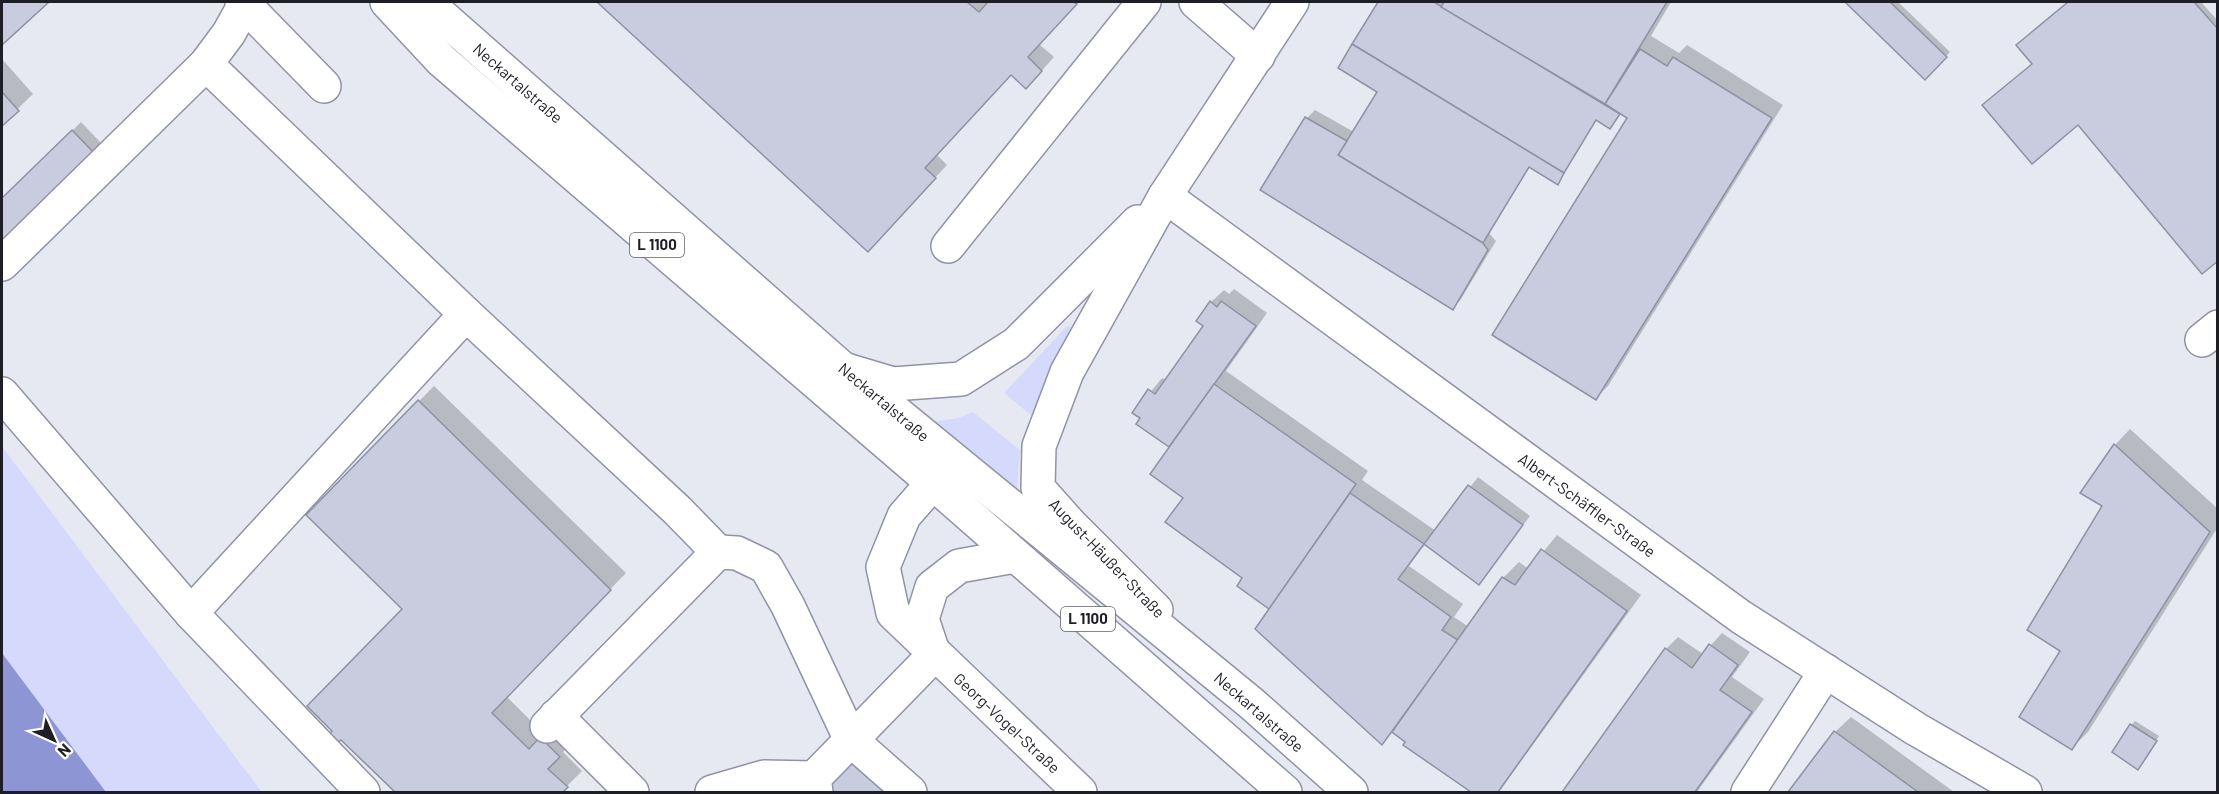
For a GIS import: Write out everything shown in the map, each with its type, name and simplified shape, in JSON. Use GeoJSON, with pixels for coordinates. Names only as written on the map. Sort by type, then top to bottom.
{"type":"FeatureCollection","features":[{"type":"Feature","properties":{"kind":"street","name":"Neckartalstraße"},"geometry":{"type":"LineString","coordinates":[[387,2],[441,60],[943,472],[1251,703],[1351,792]]}},
{"type":"Feature","properties":{"kind":"street","name":"Neckartalstraße"},"geometry":{"type":"LineString","coordinates":[[426,2],[843,369],[943,472],[1015,556],[1285,792]]}},
{"type":"Feature","properties":{"kind":"street"},"geometry":{"type":"LineString","coordinates":[[948,246],[1144,2]]}},
{"type":"Feature","properties":{"kind":"street"},"geometry":{"type":"LineString","coordinates":[[1196,2],[1257,56]]}},
{"type":"Feature","properties":{"kind":"street","name":"August-Häußer-Straße"},"geometry":{"type":"LineString","coordinates":[[1251,703],[1071,525],[1038,488],[1039,446],[1067,372],[1165,196],[1292,2]]}},
{"type":"Feature","properties":{"kind":"street"},"geometry":{"type":"LineString","coordinates":[[2,264],[206,64],[229,33],[243,3],[324,86]]}},
{"type":"Feature","properties":{"kind":"street"},"geometry":{"type":"LineString","coordinates":[[206,64],[466,314],[677,510],[718,552],[737,553],[766,567],[788,606],[851,740],[910,792]]}},
{"type":"Feature","properties":{"kind":"street","name":"August-Häußer-Straße"},"geometry":{"type":"LineString","coordinates":[[843,369],[893,384],[961,379],[1016,344],[1165,196]]}},
{"type":"Feature","properties":{"kind":"street","name":"Albert-Schäffler-Straße"},"geometry":{"type":"LineString","coordinates":[[1165,196],[1741,617],[1916,729],[2025,792]]}},
{"type":"Feature","properties":{"kind":"street"},"geometry":{"type":"LineString","coordinates":[[191,613],[466,314]]}},
{"type":"Feature","properties":{"kind":"street"},"geometry":{"type":"LineString","coordinates":[[2,394],[191,613],[363,792]]}},
{"type":"Feature","properties":{"kind":"street","name":"Georg-Vogel-Straße"},"geometry":{"type":"LineString","coordinates":[[943,472],[904,516],[883,567],[893,613],[1068,788]]}},
{"type":"Feature","properties":{"kind":"street"},"geometry":{"type":"LineString","coordinates":[[632,792],[552,721],[718,552]]}},
{"type":"Feature","properties":{"kind":"street","name":"Georg-Vogel-Straße"},"geometry":{"type":"LineString","coordinates":[[934,655],[922,619],[932,588],[959,566],[1015,556]]}},
{"type":"Feature","properties":{"kind":"street"},"geometry":{"type":"LineString","coordinates":[[712,792],[764,777],[815,785],[851,740],[934,655]]}},
{"type":"Feature","properties":{"kind":"street"},"geometry":{"type":"LineString","coordinates":[[1748,792],[1826,671]]}},
{"type":"Feature","properties":{"kind":"street"},"geometry":{"type":"LineString","coordinates":[[1244,755],[1276,792]]}},
{"type":"Feature","properties":{"kind":"shaded area"},"geometry":{"type":"Polygon","coordinates":[[[2,2],[2217,2],[2217,792],[262,792],[2,446],[2,2]]]}},
{"type":"Feature","properties":{"kind":"shaded area"},"geometry":{"type":"Polygon","coordinates":[[[1066,327],[1072,327],[1073,332],[1032,416],[1004,393],[1066,327]]]}},
{"type":"Feature","properties":{"kind":"shaded area"},"geometry":{"type":"Polygon","coordinates":[[[973,412],[1020,450],[1015,492],[932,422],[958,418],[973,412]]]}},
{"type":"Feature","properties":{"kind":"shaded area"},"geometry":{"type":"Polygon","coordinates":[[[2,446],[262,792],[106,792],[2,653],[2,446]]]}},
{"type":"Feature","properties":{"kind":"water"},"geometry":{"type":"Polygon","coordinates":[[[2,653],[106,792],[2,792],[2,653]]]}},
{"type":"Feature","properties":{"kind":"building"},"geometry":{"type":"Polygon","coordinates":[[[2,2],[49,2],[2,45],[2,2]]]}},
{"type":"Feature","properties":{"kind":"building"},"geometry":{"type":"Polygon","coordinates":[[[597,2],[967,2],[979,12],[988,2],[1073,2],[1077,4],[1028,57],[1042,71],[1026,89],[1011,75],[925,168],[936,178],[868,252],[597,2]]]}},
{"type":"Feature","properties":{"kind":"building"},"geometry":{"type":"Polygon","coordinates":[[[1378,2],[1434,2],[1620,114],[1610,129],[1596,120],[1564,173],[1352,44],[1378,2]]]}},
{"type":"Feature","properties":{"kind":"building"},"geometry":{"type":"Polygon","coordinates":[[[1444,2],[1667,2],[1605,104],[1441,7],[1444,2]]]}},
{"type":"Feature","properties":{"kind":"building"},"geometry":{"type":"Polygon","coordinates":[[[1845,2],[1890,2],[1947,57],[1925,80],[1845,2]]]}},
{"type":"Feature","properties":{"kind":"building"},"geometry":{"type":"Polygon","coordinates":[[[2068,2],[2194,2],[2218,29],[2218,261],[2202,274],[2078,125],[2032,164],[1982,105],[2032,64],[2016,45],[2068,2]]]}},
{"type":"Feature","properties":{"kind":"building"},"geometry":{"type":"Polygon","coordinates":[[[1352,44],[1564,173],[1558,185],[1529,167],[1483,243],[1338,155],[1377,92],[1338,68],[1352,44]]]}},
{"type":"Feature","properties":{"kind":"building"},"geometry":{"type":"Polygon","coordinates":[[[1640,49],[1667,66],[1673,57],[1772,118],[1596,400],[1492,335],[1627,118],[1605,104],[1640,49]]]}},
{"type":"Feature","properties":{"kind":"building"},"geometry":{"type":"Polygon","coordinates":[[[2,92],[19,111],[2,126],[2,92]]]}},
{"type":"Feature","properties":{"kind":"building"},"geometry":{"type":"Polygon","coordinates":[[[1305,117],[1347,141],[1338,155],[1483,243],[1488,250],[1453,310],[1260,190],[1305,117]]]}},
{"type":"Feature","properties":{"kind":"building"},"geometry":{"type":"Polygon","coordinates":[[[72,130],[94,153],[2,242],[2,198],[72,130]]]}},
{"type":"Feature","properties":{"kind":"building"},"geometry":{"type":"Polygon","coordinates":[[[1210,301],[1217,307],[1221,301],[1256,326],[1169,447],[1136,424],[1140,418],[1132,413],[1148,389],[1155,394],[1203,326],[1196,321],[1210,301]]]}},
{"type":"Feature","properties":{"kind":"building"},"geometry":{"type":"Polygon","coordinates":[[[1214,384],[1356,484],[1269,609],[1237,586],[1242,578],[1165,522],[1183,498],[1150,474],[1214,384]]]}},
{"type":"Feature","properties":{"kind":"building"},"geometry":{"type":"Polygon","coordinates":[[[418,400],[611,590],[492,713],[529,749],[540,737],[560,757],[548,769],[568,787],[563,792],[395,792],[341,740],[336,744],[328,736],[332,731],[307,706],[402,609],[306,515],[418,400]]]}},
{"type":"Feature","properties":{"kind":"building"},"geometry":{"type":"Polygon","coordinates":[[[2114,444],[2210,532],[2072,750],[2019,717],[2060,651],[2027,630],[2102,506],[2080,493],[2114,444]]]}},
{"type":"Feature","properties":{"kind":"building"},"geometry":{"type":"Polygon","coordinates":[[[1468,485],[1523,525],[1479,585],[1424,544],[1468,485]]]}},
{"type":"Feature","properties":{"kind":"building"},"geometry":{"type":"Polygon","coordinates":[[[1350,493],[1424,544],[1398,579],[1451,617],[1442,630],[1458,640],[1382,745],[1255,629],[1350,493]]]}},
{"type":"Feature","properties":{"kind":"building"},"geometry":{"type":"Polygon","coordinates":[[[1541,549],[1627,611],[1498,792],[1471,792],[1403,745],[1405,742],[1392,732],[1502,577],[1515,585],[1541,549]]]}},
{"type":"Feature","properties":{"kind":"building"},"geometry":{"type":"Polygon","coordinates":[[[1709,644],[1738,665],[1720,690],[1752,712],[1695,792],[1562,792],[1665,648],[1692,668],[1709,644]]]}},
{"type":"Feature","properties":{"kind":"building"},"geometry":{"type":"Polygon","coordinates":[[[2130,724],[2157,741],[2138,770],[2112,752],[2130,724]]]}},
{"type":"Feature","properties":{"kind":"building"},"geometry":{"type":"Polygon","coordinates":[[[1834,731],[1918,792],[1788,792],[1834,731]]]}},
{"type":"Feature","properties":{"kind":"building"},"geometry":{"type":"Polygon","coordinates":[[[848,760],[884,792],[830,792],[824,788],[848,760]]]}}]}
